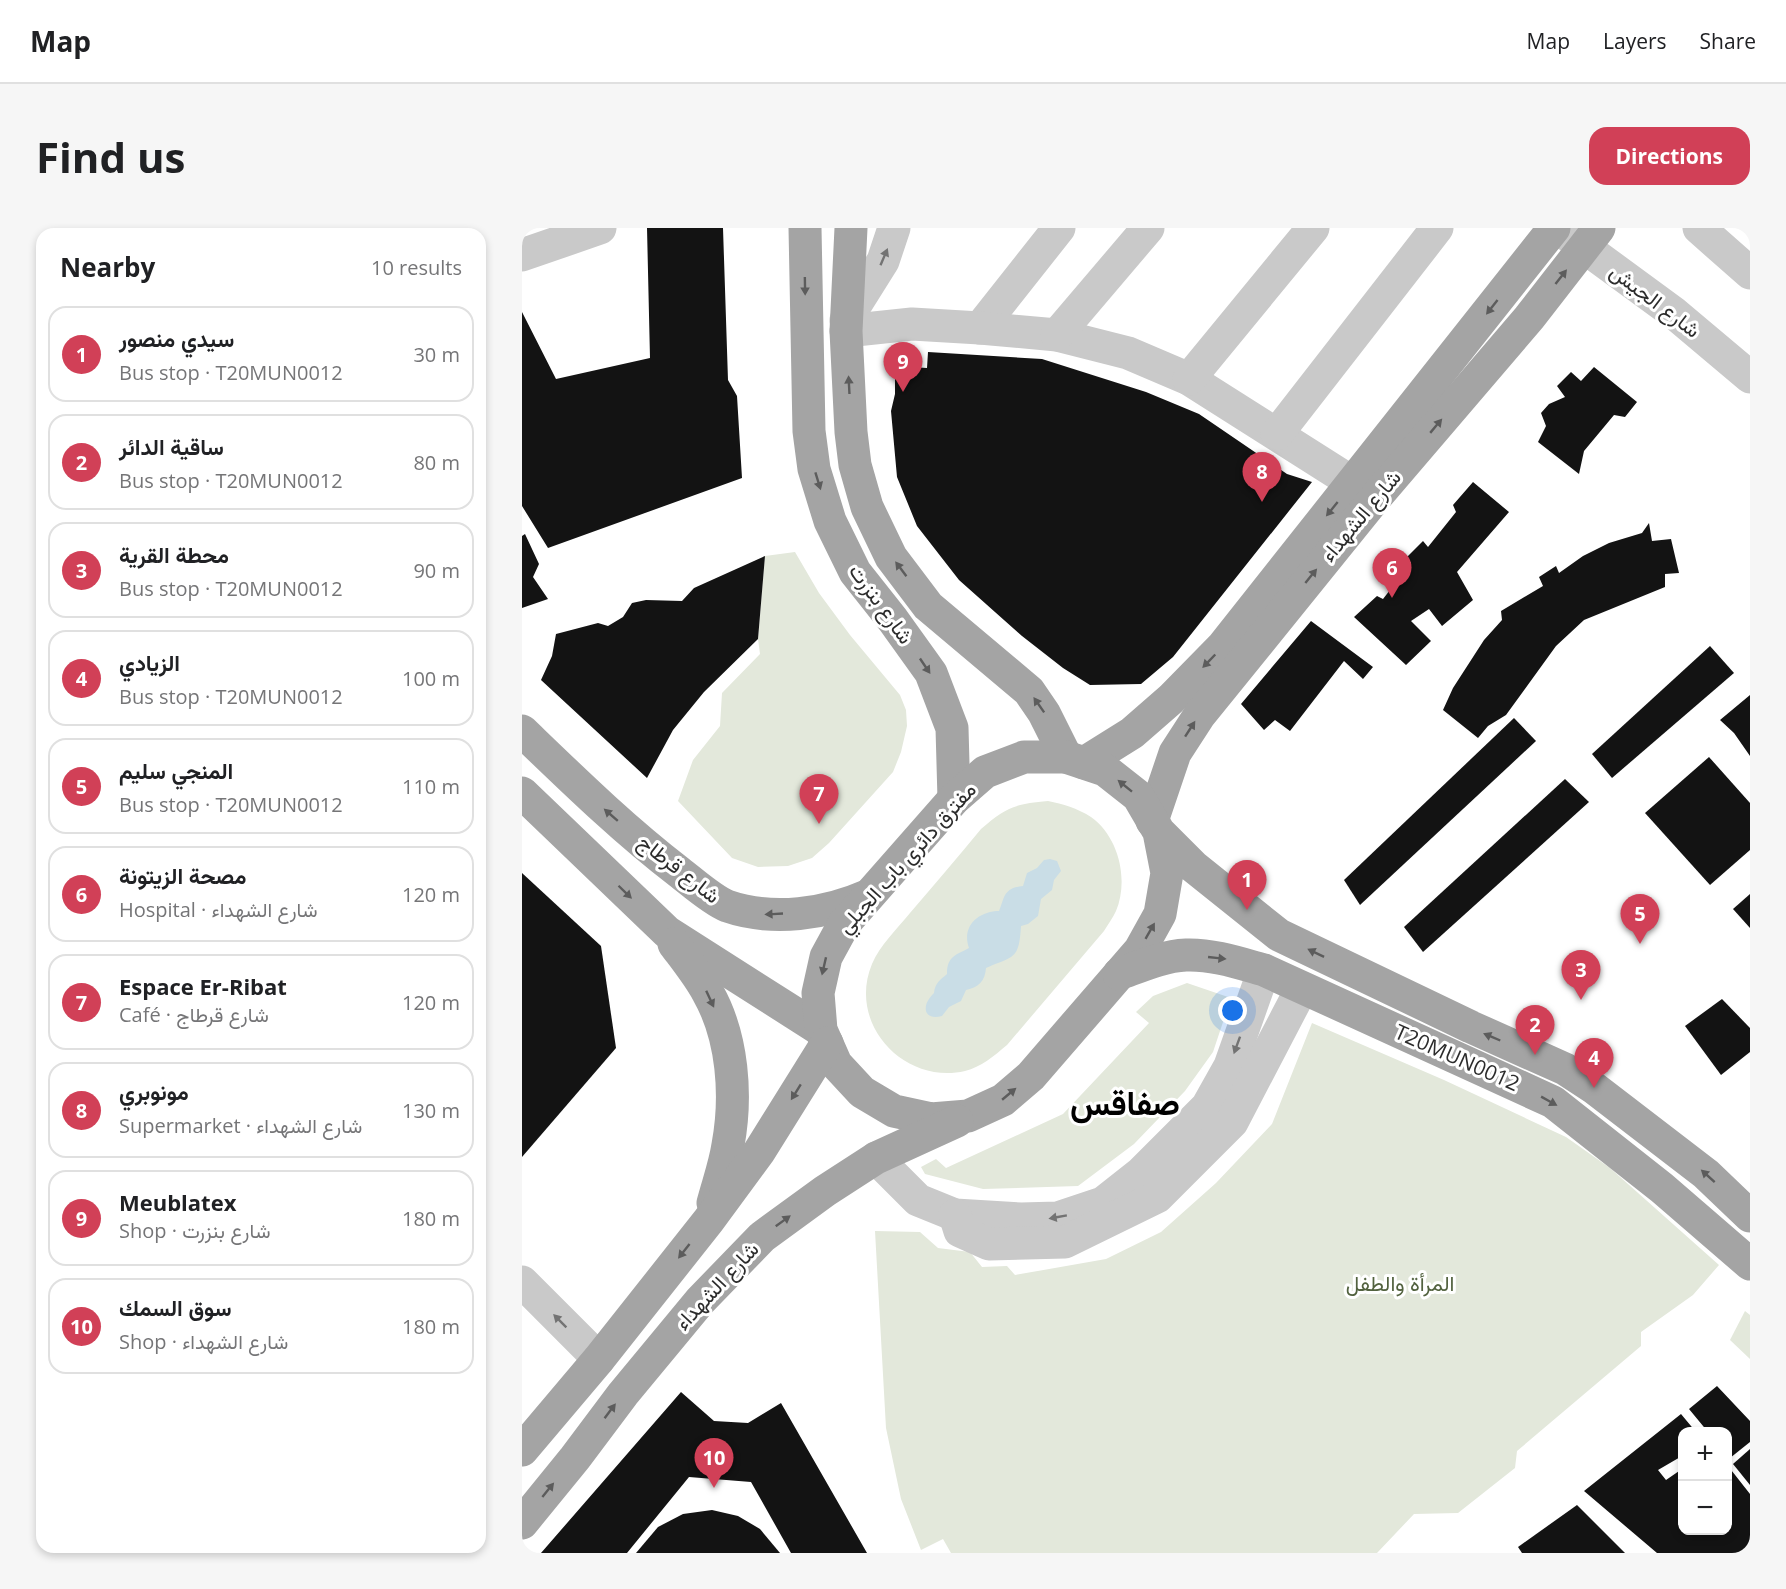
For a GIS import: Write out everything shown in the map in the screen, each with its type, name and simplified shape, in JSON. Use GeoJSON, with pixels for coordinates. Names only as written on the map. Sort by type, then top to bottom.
{"type":"FeatureCollection","features":[{"type":"Feature","properties":{"kind":"main road","name":"شارع بنزرت"},"geometry":{"type":"LineString","coordinates":[[805,228],[809,431],[814,470],[830,521],[855,572],[894,620],[931,674],[952,728],[954,799]]}},
{"type":"Feature","properties":{"kind":"main road","name":"شارع بنزرت"},"geometry":{"type":"LineString","coordinates":[[851,228],[846,325],[855,465],[867,507],[891,557],[928,606],[1029,691],[1075,760]]}},
{"type":"Feature","properties":{"kind":"main road","name":"شارع الشهداء"},"geometry":{"type":"LineString","coordinates":[[1075,760],[1132,733],[1171,699],[1223,646],[1556,228]]}},
{"type":"Feature","properties":{"kind":"main road","name":"شارع الشهداء"},"geometry":{"type":"LineString","coordinates":[[1156,827],[1174,753],[1199,716],[1376,497],[1529,318],[1592,238]]}},
{"type":"Feature","properties":{"kind":"main road","name":"شارع قرطاج"},"geometry":{"type":"LineString","coordinates":[[522,731],[597,803],[654,852],[725,905],[763,915],[807,913],[844,906],[871,894]]}},
{"type":"Feature","properties":{"kind":"main road","name":"مفترق دائري باب الجبلي"},"geometry":{"type":"LineString","coordinates":[[1024,757],[1075,760],[1105,770],[1138,796],[1156,827],[1167,873],[1160,914],[1140,950],[1031,1076],[1003,1100],[968,1116],[931,1119],[894,1111],[862,1092],[836,1064],[824,1037],[818,993],[826,957],[844,924],[954,799],[985,772],[1024,757]]}},
{"type":"Feature","properties":{"kind":"main road"},"geometry":{"type":"LineString","coordinates":[[522,793],[667,933],[824,1037]]}},
{"type":"Feature","properties":{"kind":"main road","name":"T20MUN0012"},"geometry":{"type":"LineString","coordinates":[[1156,827],[1194,867],[1279,935],[1471,1028],[1566,1070],[1594,1088],[1706,1174],[1747,1213]]}},
{"type":"Feature","properties":{"kind":"main road"},"geometry":{"type":"LineString","coordinates":[[667,933],[708,993],[720,1021],[730,1058],[732,1110],[728,1146],[709,1220]]}},
{"type":"Feature","properties":{"kind":"main road","name":"T20MUN0012"},"geometry":{"type":"LineString","coordinates":[[1119,974],[1152,962],[1187,955],[1230,960],[1264,970],[1553,1102],[1662,1188],[1750,1264]]}},
{"type":"Feature","properties":{"kind":"main road","name":"شارع الشهداء"},"geometry":{"type":"LineString","coordinates":[[522,1450],[599,1359],[709,1220],[759,1152],[824,1037]]}},
{"type":"Feature","properties":{"kind":"main road","name":"شارع الشهداء"},"geometry":{"type":"LineString","coordinates":[[522,1523],[693,1309],[762,1236],[876,1158],[968,1116]]}},
{"type":"Feature","properties":{"kind":"main road"},"geometry":{"type":"LineString","coordinates":[[1715,1233],[1747,1213]]}},
{"type":"Feature","properties":{"kind":"street"},"geometry":{"type":"LineString","coordinates":[[522,255],[600,228]]}},
{"type":"Feature","properties":{"kind":"street"},"geometry":{"type":"LineString","coordinates":[[846,325],[883,261],[894,228]]}},
{"type":"Feature","properties":{"kind":"street"},"geometry":{"type":"LineString","coordinates":[[980,328],[1059,228]]}},
{"type":"Feature","properties":{"kind":"street"},"geometry":{"type":"LineString","coordinates":[[1057,335],[1148,228]]}},
{"type":"Feature","properties":{"kind":"street"},"geometry":{"type":"LineString","coordinates":[[1189,379],[1312,228]]}},
{"type":"Feature","properties":{"kind":"street"},"geometry":{"type":"LineString","coordinates":[[1277,434],[1437,228]]}},
{"type":"Feature","properties":{"kind":"street","name":"شارع الجيش"},"geometry":{"type":"LineString","coordinates":[[1556,228],[1592,238],[1750,377]]}},
{"type":"Feature","properties":{"kind":"street"},"geometry":{"type":"LineString","coordinates":[[1699,228],[1750,273]]}},
{"type":"Feature","properties":{"kind":"street"},"geometry":{"type":"LineString","coordinates":[[846,325],[912,324],[1057,335],[1128,353],[1189,379],[1353,483]]}},
{"type":"Feature","properties":{"kind":"street"},"geometry":{"type":"LineString","coordinates":[[876,1158],[918,1200],[955,1215],[1021,1219],[1058,1218],[1104,1203],[1132,1181],[1207,1107],[1230,1066],[1264,970]]}},
{"type":"Feature","properties":{"kind":"street"},"geometry":{"type":"LineString","coordinates":[[955,1215],[960,1231],[989,1244],[1065,1242],[1157,1197],[1232,1122],[1302,988]]}},
{"type":"Feature","properties":{"kind":"street"},"geometry":{"type":"LineString","coordinates":[[522,1282],[599,1359]]}},
{"type":"Feature","properties":{"kind":"green space"},"geometry":{"type":"Polygon","coordinates":[[[795,552],[819,593],[850,635],[900,695],[906,710],[907,726],[901,752],[893,772],[829,843],[812,858],[788,866],[758,867],[732,858],[678,801],[693,760],[720,726],[722,693],[760,654],[758,639],[765,556],[795,552]]]}},
{"type":"Feature","properties":{"kind":"green space"},"geometry":{"type":"Polygon","coordinates":[[[1048,801],[1086,814],[1109,836],[1115,847],[1121,873],[1122,886],[1116,911],[1104,931],[1007,1045],[987,1061],[965,1071],[942,1073],[921,1069],[902,1059],[886,1045],[874,1028],[867,1008],[866,986],[875,957],[889,937],[981,829],[1004,811],[1048,801]]]}},
{"type":"Feature","properties":{"kind":"green space"},"geometry":{"type":"Polygon","coordinates":[[[1187,983],[1231,998],[1213,1052],[1185,1091],[1134,1144],[1078,1186],[983,1189],[925,1174],[921,1167],[936,1159],[946,1168],[1063,1114],[1149,1023],[1136,1012],[1153,996],[1187,983]]]}},
{"type":"Feature","properties":{"kind":"green space","name":"المرأة والطفل"},"geometry":{"type":"Polygon","coordinates":[[[1312,1023],[1444,1080],[1566,1137],[1610,1168],[1719,1265],[1693,1295],[1641,1332],[1641,1346],[1517,1451],[1515,1468],[1458,1513],[1414,1514],[1377,1553],[951,1553],[943,1539],[921,1550],[901,1499],[886,1428],[875,1231],[920,1232],[938,1248],[970,1252],[982,1267],[1007,1266],[1015,1275],[1106,1259],[1161,1232],[1216,1183],[1272,1124],[1312,1023]]]}},
{"type":"Feature","properties":{"kind":"green space"},"geometry":{"type":"Polygon","coordinates":[[[1745,1311],[1750,1315],[1750,1359],[1730,1340],[1745,1311]]]}},
{"type":"Feature","properties":{"kind":"water"},"geometry":{"type":"Polygon","coordinates":[[[1044,860],[1057,861],[1061,871],[1054,880],[1052,890],[1041,899],[1038,916],[1028,924],[1021,926],[1019,945],[1013,955],[986,968],[980,983],[966,990],[961,1001],[949,1007],[942,1016],[936,1017],[928,1014],[927,1002],[937,984],[947,974],[949,963],[956,955],[969,948],[968,933],[974,921],[985,914],[999,911],[1008,891],[1023,886],[1027,873],[1037,868],[1044,860]]]}},
{"type":"Feature","properties":{"kind":"building"},"geometry":{"type":"Polygon","coordinates":[[[647,228],[723,228],[728,380],[737,396],[742,478],[548,548],[522,506],[522,312],[556,379],[650,358],[647,228]]]}},
{"type":"Feature","properties":{"kind":"building"},"geometry":{"type":"Polygon","coordinates":[[[928,352],[1042,359],[1146,392],[1199,414],[1287,474],[1312,482],[1173,657],[1141,684],[1090,685],[1063,668],[1022,636],[959,580],[917,526],[897,477],[891,411],[895,394],[895,366],[927,368],[928,352]]]}},
{"type":"Feature","properties":{"kind":"building"},"geometry":{"type":"Polygon","coordinates":[[[1594,367],[1637,402],[1625,417],[1614,415],[1584,451],[1579,474],[1538,442],[1546,426],[1541,413],[1549,404],[1565,397],[1557,386],[1571,372],[1581,381],[1594,367]]]}},
{"type":"Feature","properties":{"kind":"building"},"geometry":{"type":"Polygon","coordinates":[[[1473,482],[1509,512],[1457,572],[1473,600],[1442,626],[1429,609],[1411,621],[1431,641],[1406,665],[1354,617],[1377,596],[1383,599],[1411,563],[1407,557],[1423,541],[1428,547],[1456,512],[1453,505],[1473,482]]]}},
{"type":"Feature","properties":{"kind":"building"},"geometry":{"type":"Polygon","coordinates":[[[1649,523],[1652,541],[1671,539],[1679,573],[1665,574],[1665,587],[1584,620],[1556,646],[1506,715],[1488,726],[1478,738],[1443,710],[1453,688],[1484,640],[1502,620],[1501,611],[1543,586],[1539,577],[1556,566],[1559,573],[1583,556],[1609,543],[1642,533],[1649,523]]]}},
{"type":"Feature","properties":{"kind":"building"},"geometry":{"type":"Polygon","coordinates":[[[525,534],[539,564],[533,577],[548,599],[522,608],[522,536],[525,534]]]}},
{"type":"Feature","properties":{"kind":"building"},"geometry":{"type":"Polygon","coordinates":[[[765,556],[758,639],[704,692],[673,730],[647,778],[541,680],[552,656],[556,634],[598,623],[608,626],[623,617],[632,603],[646,600],[682,601],[694,588],[765,556]]]}},
{"type":"Feature","properties":{"kind":"building"},"geometry":{"type":"Polygon","coordinates":[[[1311,621],[1373,667],[1363,679],[1344,661],[1290,731],[1275,720],[1264,730],[1241,704],[1311,621]]]}},
{"type":"Feature","properties":{"kind":"building"},"geometry":{"type":"Polygon","coordinates":[[[1710,646],[1734,673],[1612,778],[1592,754],[1710,646]]]}},
{"type":"Feature","properties":{"kind":"building"},"geometry":{"type":"Polygon","coordinates":[[[1750,695],[1750,756],[1734,733],[1720,720],[1750,695]]]}},
{"type":"Feature","properties":{"kind":"building"},"geometry":{"type":"Polygon","coordinates":[[[1514,718],[1536,741],[1360,905],[1344,880],[1514,718]]]}},
{"type":"Feature","properties":{"kind":"building"},"geometry":{"type":"Polygon","coordinates":[[[1709,757],[1750,803],[1750,850],[1710,885],[1645,813],[1709,757]]]}},
{"type":"Feature","properties":{"kind":"building"},"geometry":{"type":"Polygon","coordinates":[[[1565,779],[1589,802],[1423,952],[1404,927],[1565,779]]]}},
{"type":"Feature","properties":{"kind":"building"},"geometry":{"type":"Polygon","coordinates":[[[522,873],[601,946],[616,1048],[522,1157],[522,873]]]}},
{"type":"Feature","properties":{"kind":"building"},"geometry":{"type":"Polygon","coordinates":[[[1750,894],[1750,928],[1733,909],[1750,894]]]}},
{"type":"Feature","properties":{"kind":"building"},"geometry":{"type":"Polygon","coordinates":[[[1722,999],[1750,1028],[1750,1052],[1721,1075],[1685,1026],[1722,999]]]}},
{"type":"Feature","properties":{"kind":"building"},"geometry":{"type":"Polygon","coordinates":[[[1717,1386],[1750,1421],[1750,1442],[1732,1456],[1732,1427],[1704,1427],[1689,1409],[1717,1386]]]}},
{"type":"Feature","properties":{"kind":"building"},"geometry":{"type":"Polygon","coordinates":[[[681,1392],[714,1421],[748,1423],[781,1403],[867,1553],[791,1553],[751,1482],[689,1477],[627,1553],[541,1553],[681,1392]]]}},
{"type":"Feature","properties":{"kind":"building"},"geometry":{"type":"Polygon","coordinates":[[[1681,1414],[1692,1427],[1678,1427],[1678,1458],[1658,1470],[1666,1480],[1678,1472],[1678,1535],[1732,1535],[1732,1471],[1750,1494],[1750,1553],[1657,1553],[1584,1491],[1681,1414]]]}},
{"type":"Feature","properties":{"kind":"building"},"geometry":{"type":"Polygon","coordinates":[[[1750,1449],[1750,1485],[1733,1464],[1750,1449]]]}},
{"type":"Feature","properties":{"kind":"building"},"geometry":{"type":"Polygon","coordinates":[[[1577,1505],[1625,1553],[1522,1553],[1518,1547],[1577,1505]]]}},
{"type":"Feature","properties":{"kind":"building"},"geometry":{"type":"Polygon","coordinates":[[[712,1510],[738,1516],[760,1529],[780,1553],[636,1553],[658,1527],[683,1514],[712,1510]]]}},
{"type":"Feature","properties":{"kind":"place","name":"Meublatex"},"geometry":{"type":"Point","coordinates":[903,392]}},
{"type":"Feature","properties":{"kind":"place","name":"مونوبري"},"geometry":{"type":"Point","coordinates":[1262,502]}},
{"type":"Feature","properties":{"kind":"place","name":"مصحة الزيتونة"},"geometry":{"type":"Point","coordinates":[1392,598]}},
{"type":"Feature","properties":{"kind":"place","name":"Espace Er-Ribat"},"geometry":{"type":"Point","coordinates":[819,824]}},
{"type":"Feature","properties":{"kind":"place","name":"سيدي منصور"},"geometry":{"type":"Point","coordinates":[1247,910]}},
{"type":"Feature","properties":{"kind":"place","name":"المنجي سليم"},"geometry":{"type":"Point","coordinates":[1640,944]}},
{"type":"Feature","properties":{"kind":"place","name":"محطة القرية"},"geometry":{"type":"Point","coordinates":[1581,1000]}},
{"type":"Feature","properties":{"kind":"place","name":"ساقية الدائر"},"geometry":{"type":"Point","coordinates":[1535,1055]}},
{"type":"Feature","properties":{"kind":"place","name":"الزيادي"},"geometry":{"type":"Point","coordinates":[1594,1088]}},
{"type":"Feature","properties":{"kind":"place","name":"سوق السمك"},"geometry":{"type":"Point","coordinates":[714,1488]}},
{"type":"Feature","properties":{"kind":"district","name":"صفاقس"},"geometry":{"type":"Point","coordinates":[1125,1103]}}]}
